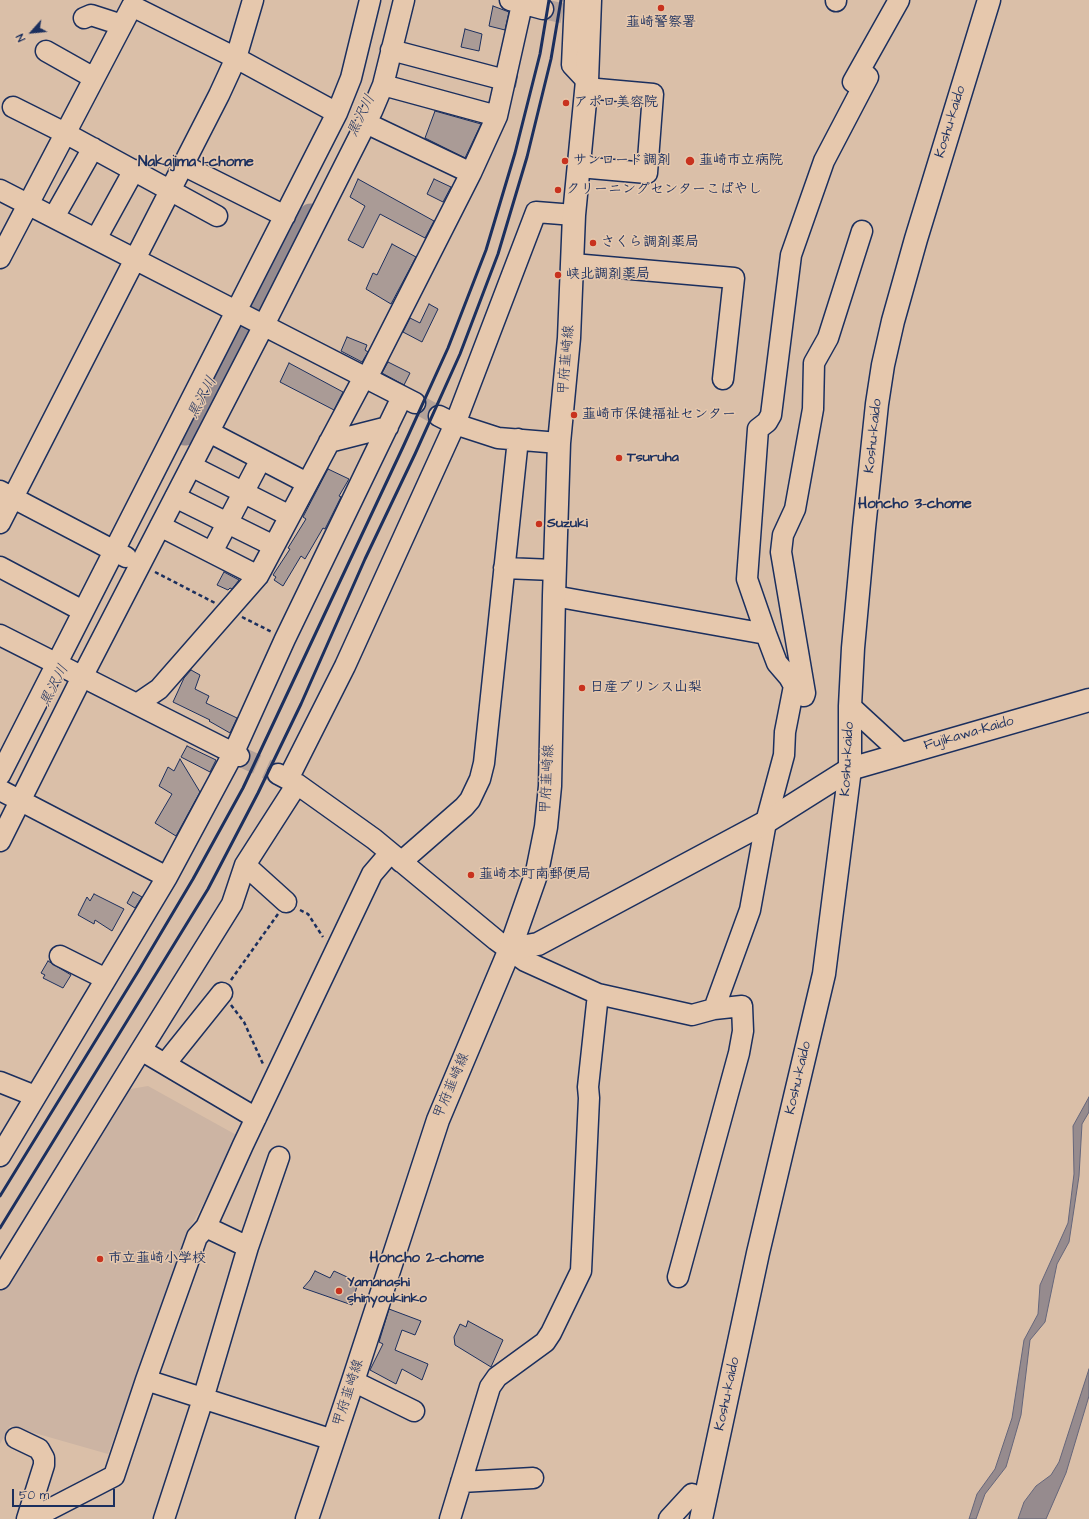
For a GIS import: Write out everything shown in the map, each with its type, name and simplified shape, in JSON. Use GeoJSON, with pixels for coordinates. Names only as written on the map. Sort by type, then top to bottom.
{"type":"FeatureCollection","features":[{"type":"Feature","properties":{"kind":"main road","name":"甲府韮崎線"},"geometry":{"type":"LineString","coordinates":[[306,1519],[353,1381],[438,1120],[510,949],[537,872],[546,827],[550,786],[554,570],[559,444],[569,338],[574,215],[586,85],[590,0]]}},
{"type":"Feature","properties":{"kind":"main road","name":"Koshu-kaido"},"geometry":{"type":"LineString","coordinates":[[701,1519],[758,1253],[824,974],[850,770],[850,706],[853,648],[877,404],[883,365],[893,321],[916,239],[989,0]]}},
{"type":"Feature","properties":{"kind":"main road","name":"Fujikawa-Kaido"},"geometry":{"type":"LineString","coordinates":[[510,949],[538,944],[766,822],[850,770],[901,753],[1089,700]]}},
{"type":"Feature","properties":{"kind":"street"},"geometry":{"type":"LineString","coordinates":[[0,523],[6,494],[134,259],[219,95],[236,58],[253,0]]}},
{"type":"Feature","properties":{"kind":"street"},"geometry":{"type":"LineString","coordinates":[[0,775],[337,113],[350,78],[370,0]]}},
{"type":"Feature","properties":{"kind":"street"},"geometry":{"type":"LineString","coordinates":[[0,841],[366,123],[383,85],[404,0]]}},
{"type":"Feature","properties":{"kind":"street"},"geometry":{"type":"LineString","coordinates":[[714,1009],[750,910],[766,822],[784,755],[785,732],[794,686],[790,677],[777,663],[747,579],[758,429],[771,416],[791,255],[824,161],[868,77],[860,70],[899,0]]}},
{"type":"Feature","properties":{"kind":"street"},"geometry":{"type":"LineString","coordinates":[[137,704],[159,689],[258,576],[329,442],[366,378],[471,173],[497,116],[505,80],[518,1],[543,9]]}},
{"type":"Feature","properties":{"kind":"street"},"geometry":{"type":"LineString","coordinates":[[0,258],[133,3],[337,113]]}},
{"type":"Feature","properties":{"kind":"street"},"geometry":{"type":"LineString","coordinates":[[571,10],[572,65],[586,85],[653,94],[648,173],[579,167]]}},
{"type":"Feature","properties":{"kind":"street"},"geometry":{"type":"LineString","coordinates":[[84,18],[91,15],[122,25]]}},
{"type":"Feature","properties":{"kind":"street"},"geometry":{"type":"LineString","coordinates":[[391,50],[505,80]]}},
{"type":"Feature","properties":{"kind":"street"},"geometry":{"type":"LineString","coordinates":[[46,51],[94,78]]}},
{"type":"Feature","properties":{"kind":"street"},"geometry":{"type":"LineString","coordinates":[[383,85],[497,116]]}},
{"type":"Feature","properties":{"kind":"street"},"geometry":{"type":"LineString","coordinates":[[13,107],[170,189],[217,216]]}},
{"type":"Feature","properties":{"kind":"street"},"geometry":{"type":"LineString","coordinates":[[366,123],[471,173]]}},
{"type":"Feature","properties":{"kind":"street"},"geometry":{"type":"LineString","coordinates":[[54,217],[93,148]]}},
{"type":"Feature","properties":{"kind":"street"},"geometry":{"type":"LineString","coordinates":[[183,165],[285,216]]}},
{"type":"Feature","properties":{"kind":"street"},"geometry":{"type":"LineString","coordinates":[[96,239],[134,170]]}},
{"type":"Feature","properties":{"kind":"street"},"geometry":{"type":"LineString","coordinates":[[0,190],[409,400],[388,427],[285,639],[236,754],[167,877],[0,1156]]}},
{"type":"Feature","properties":{"kind":"street"},"geometry":{"type":"LineString","coordinates":[[3,1269],[232,904],[245,865],[345,666],[447,420],[536,212],[574,215]]}},
{"type":"Feature","properties":{"kind":"street"},"geometry":{"type":"LineString","coordinates":[[784,755],[793,738],[805,693],[782,552],[783,535],[795,509],[813,409],[814,363],[828,338],[862,231]]}},
{"type":"Feature","properties":{"kind":"street"},"geometry":{"type":"LineString","coordinates":[[573,264],[734,278],[723,379]]}},
{"type":"Feature","properties":{"kind":"street"},"geometry":{"type":"LineString","coordinates":[[447,420],[498,438],[559,444]]}},
{"type":"Feature","properties":{"kind":"street"},"geometry":{"type":"LineString","coordinates":[[329,442],[388,427]]}},
{"type":"Feature","properties":{"kind":"street"},"geometry":{"type":"LineString","coordinates":[[209,432],[308,483]]}},
{"type":"Feature","properties":{"kind":"street"},"geometry":{"type":"LineString","coordinates":[[38,1517],[114,1476],[146,1380],[197,1237],[206,1227],[372,874],[464,807],[470,800],[480,779],[484,763],[518,439]]}},
{"type":"Feature","properties":{"kind":"street"},"geometry":{"type":"LineString","coordinates":[[212,552],[261,459]]}},
{"type":"Feature","properties":{"kind":"street"},"geometry":{"type":"LineString","coordinates":[[191,466],[290,516]]}},
{"type":"Feature","properties":{"kind":"street"},"geometry":{"type":"LineString","coordinates":[[6,494],[141,564]]}},
{"type":"Feature","properties":{"kind":"street"},"geometry":{"type":"LineString","coordinates":[[175,497],[274,546]]}},
{"type":"Feature","properties":{"kind":"street"},"geometry":{"type":"LineString","coordinates":[[160,526],[258,576]]}},
{"type":"Feature","properties":{"kind":"street"},"geometry":{"type":"LineString","coordinates":[[0,568],[83,611]]}},
{"type":"Feature","properties":{"kind":"street"},"geometry":{"type":"LineString","coordinates":[[504,568],[554,570]]}},
{"type":"Feature","properties":{"kind":"street"},"geometry":{"type":"LineString","coordinates":[[554,596],[766,634]]}},
{"type":"Feature","properties":{"kind":"street"},"geometry":{"type":"LineString","coordinates":[[0,635],[236,754]]}},
{"type":"Feature","properties":{"kind":"street"},"geometry":{"type":"LineString","coordinates":[[850,706],[901,753]]}},
{"type":"Feature","properties":{"kind":"street"},"geometry":{"type":"LineString","coordinates":[[288,779],[374,839],[496,940],[525,961],[598,994],[692,1015],[714,1009],[742,1006],[743,1032],[739,1053],[678,1276]]}},
{"type":"Feature","properties":{"kind":"street"},"geometry":{"type":"LineString","coordinates":[[0,790],[167,877]]}},
{"type":"Feature","properties":{"kind":"street"},"geometry":{"type":"LineString","coordinates":[[245,865],[286,902]]}},
{"type":"Feature","properties":{"kind":"street"},"geometry":{"type":"LineString","coordinates":[[60,956],[106,979]]}},
{"type":"Feature","properties":{"kind":"street"},"geometry":{"type":"LineString","coordinates":[[165,1064],[222,994]]}},
{"type":"Feature","properties":{"kind":"street"},"geometry":{"type":"LineString","coordinates":[[450,1519],[490,1387],[497,1377],[545,1342],[551,1333],[581,1271],[589,1106],[588,1087],[598,994]]}},
{"type":"Feature","properties":{"kind":"street"},"geometry":{"type":"LineString","coordinates":[[141,1050],[256,1118]]}},
{"type":"Feature","properties":{"kind":"street"},"geometry":{"type":"LineString","coordinates":[[0,1082],[35,1096]]}},
{"type":"Feature","properties":{"kind":"street"},"geometry":{"type":"LineString","coordinates":[[164,1519],[203,1399],[248,1247],[279,1157]]}},
{"type":"Feature","properties":{"kind":"street"},"geometry":{"type":"LineString","coordinates":[[206,1227],[248,1247]]}},
{"type":"Feature","properties":{"kind":"street"},"geometry":{"type":"LineString","coordinates":[[146,1380],[333,1440]]}},
{"type":"Feature","properties":{"kind":"street"},"geometry":{"type":"LineString","coordinates":[[353,1381],[414,1411]]}},
{"type":"Feature","properties":{"kind":"street"},"geometry":{"type":"LineString","coordinates":[[16,1438],[34,1445],[39,1449],[44,1458],[38,1517]]}},
{"type":"Feature","properties":{"kind":"street"},"geometry":{"type":"LineString","coordinates":[[461,1482],[533,1478]]}},
{"type":"Feature","properties":{"kind":"street"},"geometry":{"type":"LineString","coordinates":[[669,1519],[692,1494]]}},
{"type":"Feature","properties":{"kind":"path"},"geometry":{"type":"LineString","coordinates":[[273,1082],[244,1022],[222,994],[286,902],[308,914],[324,939],[339,944]]}},
{"type":"Feature","properties":{"kind":"shaded area","name":"市立韮崎小学校"},"geometry":{"type":"Polygon","coordinates":[[[148,1086],[240,1137],[191,1226],[108,1454],[10,1426],[0,1444],[0,1291],[119,1091],[148,1086]]]}},
{"type":"Feature","properties":{"kind":"shaded area"},"geometry":{"type":"Polygon","coordinates":[[[1089,1097],[1089,1112],[1082,1124],[1079,1176],[1069,1242],[1057,1264],[1045,1322],[1030,1340],[1021,1415],[1006,1467],[985,1494],[976,1519],[969,1519],[977,1494],[995,1469],[1012,1418],[1024,1340],[1038,1314],[1040,1285],[1068,1223],[1074,1174],[1073,1126],[1089,1097]]]}},
{"type":"Feature","properties":{"kind":"shaded area"},"geometry":{"type":"Polygon","coordinates":[[[1089,1369],[1089,1396],[1066,1473],[1046,1519],[1018,1519],[1024,1502],[1036,1486],[1051,1475],[1059,1462],[1089,1369]]]}},
{"type":"Feature","properties":{"kind":"building"},"geometry":{"type":"Polygon","coordinates":[[[493,6],[509,12],[505,30],[489,26],[493,6]]]}},
{"type":"Feature","properties":{"kind":"building"},"geometry":{"type":"Polygon","coordinates":[[[465,29],[482,34],[479,51],[461,47],[465,29]]]}},
{"type":"Feature","properties":{"kind":"building"},"geometry":{"type":"Polygon","coordinates":[[[435,111],[481,124],[465,158],[425,138],[435,111]]]}},
{"type":"Feature","properties":{"kind":"building"},"geometry":{"type":"Polygon","coordinates":[[[358,179],[434,221],[425,238],[380,214],[363,248],[348,240],[365,206],[350,197],[358,179]]]}},
{"type":"Feature","properties":{"kind":"building"},"geometry":{"type":"Polygon","coordinates":[[[434,179],[451,187],[443,202],[427,194],[434,179]]]}},
{"type":"Feature","properties":{"kind":"building"},"geometry":{"type":"Polygon","coordinates":[[[392,244],[416,257],[391,304],[366,289],[373,273],[377,275],[392,244]]]}},
{"type":"Feature","properties":{"kind":"building"},"geometry":{"type":"Polygon","coordinates":[[[429,304],[438,309],[422,342],[403,332],[410,318],[420,323],[429,304]]]}},
{"type":"Feature","properties":{"kind":"building"},"geometry":{"type":"Polygon","coordinates":[[[347,337],[367,345],[365,350],[368,352],[362,362],[341,351],[347,337]]]}},
{"type":"Feature","properties":{"kind":"building"},"geometry":{"type":"Polygon","coordinates":[[[388,362],[410,373],[404,385],[382,373],[388,362]]]}},
{"type":"Feature","properties":{"kind":"building"},"geometry":{"type":"Polygon","coordinates":[[[289,363],[343,392],[334,410],[280,382],[289,363]]]}},
{"type":"Feature","properties":{"kind":"building"},"geometry":{"type":"Polygon","coordinates":[[[328,469],[349,479],[339,496],[341,497],[325,529],[323,528],[305,559],[301,556],[283,586],[274,580],[276,577],[273,575],[290,549],[288,548],[306,519],[303,517],[328,469]]]}},
{"type":"Feature","properties":{"kind":"building"},"geometry":{"type":"Polygon","coordinates":[[[224,572],[239,580],[232,589],[230,588],[228,590],[217,585],[224,572]]]}},
{"type":"Feature","properties":{"kind":"building"},"geometry":{"type":"Polygon","coordinates":[[[191,670],[200,675],[195,689],[209,696],[206,703],[237,718],[230,733],[209,721],[210,720],[173,702],[184,678],[191,670]]]}},
{"type":"Feature","properties":{"kind":"building"},"geometry":{"type":"Polygon","coordinates":[[[187,746],[216,760],[210,772],[181,757],[187,746]]]}},
{"type":"Feature","properties":{"kind":"building"},"geometry":{"type":"Polygon","coordinates":[[[180,759],[200,792],[176,836],[155,823],[172,794],[159,786],[168,767],[174,771],[180,759]]]}},
{"type":"Feature","properties":{"kind":"building"},"geometry":{"type":"Polygon","coordinates":[[[133,892],[142,897],[135,908],[127,903],[133,892]]]}},
{"type":"Feature","properties":{"kind":"building"},"geometry":{"type":"Polygon","coordinates":[[[94,894],[124,909],[112,931],[95,920],[94,924],[78,915],[87,897],[90,901],[94,894]]]}},
{"type":"Feature","properties":{"kind":"building"},"geometry":{"type":"Polygon","coordinates":[[[48,961],[71,975],[63,988],[43,978],[45,975],[41,973],[48,961]]]}},
{"type":"Feature","properties":{"kind":"building"},"geometry":{"type":"Polygon","coordinates":[[[315,1271],[330,1278],[334,1271],[358,1282],[352,1305],[303,1288],[315,1271]]]}},
{"type":"Feature","properties":{"kind":"building"},"geometry":{"type":"Polygon","coordinates":[[[389,1309],[421,1321],[415,1335],[402,1330],[395,1350],[428,1364],[422,1380],[402,1369],[396,1384],[370,1370],[383,1344],[379,1342],[389,1309]]]}},
{"type":"Feature","properties":{"kind":"building"},"geometry":{"type":"Polygon","coordinates":[[[468,1321],[503,1340],[491,1367],[455,1345],[454,1337],[460,1324],[466,1327],[468,1321]]]}},
{"type":"Feature","properties":{"kind":"waterway"},"geometry":{"type":"LineString","coordinates":[[514,86],[516,76]]}},
{"type":"Feature","properties":{"kind":"waterway","name":"黒沢川"},"geometry":{"type":"LineString","coordinates":[[185,433],[263,287],[291,249],[311,216]]}},
{"type":"Feature","properties":{"kind":"tunnel"},"geometry":{"type":"LineString","coordinates":[[543,9],[566,14]]}},
{"type":"Feature","properties":{"kind":"tunnel"},"geometry":{"type":"LineString","coordinates":[[415,403],[439,416]]}},
{"type":"Feature","properties":{"kind":"tunnel"},"geometry":{"type":"LineString","coordinates":[[239,756],[278,774]]}},
{"type":"Feature","properties":{"kind":"railway"},"geometry":{"type":"LineString","coordinates":[[0,1196],[139,970],[193,879],[243,788],[403,447],[448,348],[486,250],[515,153],[540,54],[549,0]]}},
{"type":"Feature","properties":{"kind":"railway"},"geometry":{"type":"LineString","coordinates":[[0,1228],[208,889],[258,793],[301,704],[365,559],[415,454],[460,354],[498,254],[527,157],[551,59],[561,0]]}},
{"type":"Feature","properties":{"kind":"place","name":"韮崎警察署"},"geometry":{"type":"Point","coordinates":[661,8]}},
{"type":"Feature","properties":{"kind":"place","name":"アポロ美容院"},"geometry":{"type":"Point","coordinates":[566,103]}},
{"type":"Feature","properties":{"kind":"place","name":"サンロード調剤"},"geometry":{"type":"Point","coordinates":[565,161]}},
{"type":"Feature","properties":{"kind":"place","name":"韮崎市立病院"},"geometry":{"type":"Point","coordinates":[690,161]}},
{"type":"Feature","properties":{"kind":"place","name":"クリーニングセンターこばやし"},"geometry":{"type":"Point","coordinates":[558,190]}},
{"type":"Feature","properties":{"kind":"place","name":"さくら調剤薬局"},"geometry":{"type":"Point","coordinates":[593,243]}},
{"type":"Feature","properties":{"kind":"place","name":"峡北調剤薬局"},"geometry":{"type":"Point","coordinates":[558,275]}},
{"type":"Feature","properties":{"kind":"place","name":"韮崎市保健福祉センター"},"geometry":{"type":"Point","coordinates":[574,415]}},
{"type":"Feature","properties":{"kind":"place","name":"Tsuruha"},"geometry":{"type":"Point","coordinates":[619,458]}},
{"type":"Feature","properties":{"kind":"place","name":"Suzuki"},"geometry":{"type":"Point","coordinates":[539,524]}},
{"type":"Feature","properties":{"kind":"place","name":"日産プリンス山梨"},"geometry":{"type":"Point","coordinates":[582,688]}},
{"type":"Feature","properties":{"kind":"place","name":"韮崎本町南郵便局"},"geometry":{"type":"Point","coordinates":[471,875]}},
{"type":"Feature","properties":{"kind":"place","name":"市立韮崎小学校"},"geometry":{"type":"Point","coordinates":[100,1259]}},
{"type":"Feature","properties":{"kind":"place","name":"Yamanashi shinyoukinko"},"geometry":{"type":"Point","coordinates":[339,1291]}},
{"type":"Feature","properties":{"kind":"district","name":"Nakajima 1-chome"},"geometry":{"type":"Point","coordinates":[196,163]}},
{"type":"Feature","properties":{"kind":"district","name":"Honcho 3-chome"},"geometry":{"type":"Point","coordinates":[915,505]}},
{"type":"Feature","properties":{"kind":"district","name":"Honcho 2-chome"},"geometry":{"type":"Point","coordinates":[427,1259]}}]}
